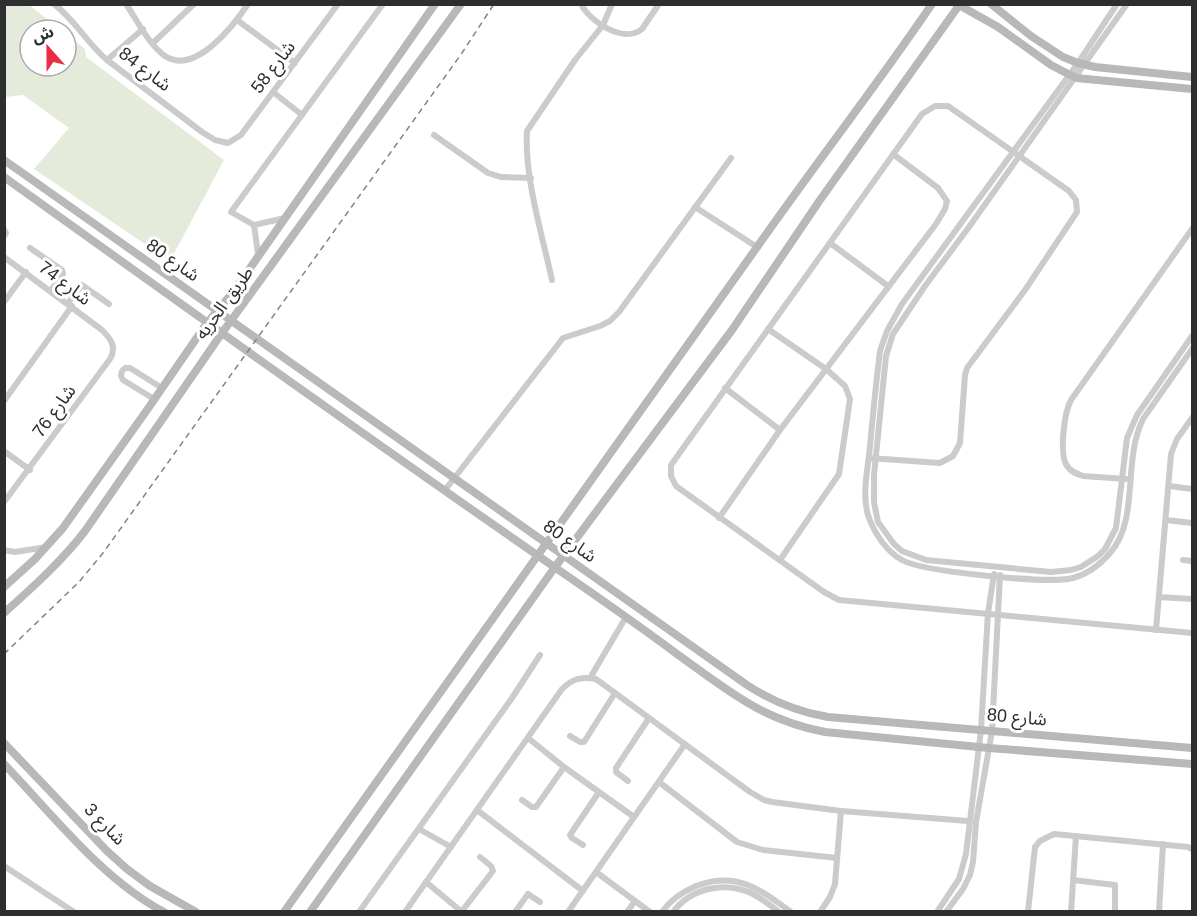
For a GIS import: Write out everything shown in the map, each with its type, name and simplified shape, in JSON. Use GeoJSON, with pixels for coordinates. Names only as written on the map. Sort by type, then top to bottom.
{"type":"FeatureCollection","features":[{"type":"Feature","properties":{"kind":"street","name":"شارع 84"},"geometry":{"type":"LineString","coordinates":[[54,4],[69,18],[95,50],[107,60],[202,132],[215,140],[228,144]]}},
{"type":"Feature","properties":{"kind":"street"},"geometry":{"type":"LineString","coordinates":[[126,4],[164,55],[170,59],[186,60],[214,45],[248,4]]}},
{"type":"Feature","properties":{"kind":"street"},"geometry":{"type":"LineString","coordinates":[[153,43],[194,4]]}},
{"type":"Feature","properties":{"kind":"street","name":"شارع 58"},"geometry":{"type":"LineString","coordinates":[[228,144],[242,135],[338,4]]}},
{"type":"Feature","properties":{"kind":"street"},"geometry":{"type":"LineString","coordinates":[[286,217],[254,225],[231,212],[383,4]]}},
{"type":"Feature","properties":{"kind":"street","name":"طريق الحريه"},"geometry":{"type":"LineString","coordinates":[[4,587],[47,547],[79,505],[207,323],[234,291],[435,4]]}},
{"type":"Feature","properties":{"kind":"street","name":"طريق الحريه"},"geometry":{"type":"LineString","coordinates":[[4,613],[48,573],[86,531],[230,321],[460,4]]}},
{"type":"Feature","properties":{"kind":"street"},"geometry":{"type":"LineString","coordinates":[[581,4],[584,10],[603,25],[614,32],[626,35],[639,32],[658,4]]}},
{"type":"Feature","properties":{"kind":"street"},"geometry":{"type":"LineString","coordinates":[[552,280],[531,178],[526,144],[527,131],[575,60],[603,25],[612,4]]}},
{"type":"Feature","properties":{"kind":"street"},"geometry":{"type":"LineString","coordinates":[[284,912],[757,248],[886,72],[932,4]]}},
{"type":"Feature","properties":{"kind":"street"},"geometry":{"type":"LineString","coordinates":[[991,4],[1031,36],[1063,57],[1081,64],[1192,77]]}},
{"type":"Feature","properties":{"kind":"street"},"geometry":{"type":"LineString","coordinates":[[310,912],[555,567],[732,330],[820,200],[959,5],[998,27],[1051,65],[1072,77],[1192,89]]}},
{"type":"Feature","properties":{"kind":"street"},"geometry":{"type":"LineString","coordinates":[[1123,5],[1020,156],[910,306],[893,334],[886,356],[865,497],[868,516],[877,534],[901,560],[921,567],[997,576],[1061,580],[1079,576],[1091,570],[1112,552],[1123,532],[1128,505],[1127,438],[1134,421],[1192,336]]}},
{"type":"Feature","properties":{"kind":"street"},"geometry":{"type":"LineString","coordinates":[[237,20],[295,63]]}},
{"type":"Feature","properties":{"kind":"street"},"geometry":{"type":"LineString","coordinates":[[107,60],[143,29]]}},
{"type":"Feature","properties":{"kind":"street"},"geometry":{"type":"LineString","coordinates":[[1072,77],[1013,151],[902,304],[887,331],[880,351],[872,458],[874,502],[883,531],[902,551],[926,560],[1061,572],[1090,562],[1105,549],[1113,535],[1138,430],[1143,419],[1192,349]]}},
{"type":"Feature","properties":{"kind":"street"},"geometry":{"type":"LineString","coordinates":[[273,92],[302,115]]}},
{"type":"Feature","properties":{"kind":"street"},"geometry":{"type":"LineString","coordinates":[[872,458],[940,463],[953,456],[960,443],[967,368],[1074,218],[1077,206],[1074,195],[948,106],[935,106],[922,114],[725,388],[671,465],[670,470],[676,486],[824,592],[839,600],[1192,633]]}},
{"type":"Feature","properties":{"kind":"street"},"geometry":{"type":"LineString","coordinates":[[434,135],[488,173],[501,177],[531,178]]}},
{"type":"Feature","properties":{"kind":"street"},"geometry":{"type":"LineString","coordinates":[[719,518],[780,430],[945,209],[947,201],[938,188],[893,154]]}},
{"type":"Feature","properties":{"kind":"street"},"geometry":{"type":"LineString","coordinates":[[445,490],[562,338],[600,326],[610,321],[619,312],[730,158]]}},
{"type":"Feature","properties":{"kind":"street","name":"شارع 80"},"geometry":{"type":"LineString","coordinates":[[4,160],[736,678],[777,703],[811,714],[1192,748]]}},
{"type":"Feature","properties":{"kind":"street","name":"شارع 80"},"geometry":{"type":"LineString","coordinates":[[4,177],[753,708],[806,729],[989,748],[1192,764]]}},
{"type":"Feature","properties":{"kind":"street"},"geometry":{"type":"LineString","coordinates":[[695,207],[757,248]]}},
{"type":"Feature","properties":{"kind":"street"},"geometry":{"type":"LineString","coordinates":[[254,225],[258,254]]}},
{"type":"Feature","properties":{"kind":"street"},"geometry":{"type":"LineString","coordinates":[[4,229],[6,233],[4,236]]}},
{"type":"Feature","properties":{"kind":"street"},"geometry":{"type":"LineString","coordinates":[[1126,479],[1077,474],[1067,466],[1064,453],[1067,410],[1071,400],[1192,229]]}},
{"type":"Feature","properties":{"kind":"street"},"geometry":{"type":"LineString","coordinates":[[830,243],[888,286]]}},
{"type":"Feature","properties":{"kind":"street"},"geometry":{"type":"LineString","coordinates":[[30,248],[63,271],[51,290]]}},
{"type":"Feature","properties":{"kind":"street","name":"شارع 74"},"geometry":{"type":"LineString","coordinates":[[6,261],[51,290],[107,334]]}},
{"type":"Feature","properties":{"kind":"street"},"geometry":{"type":"LineString","coordinates":[[4,302],[26,272]]}},
{"type":"Feature","properties":{"kind":"street"},"geometry":{"type":"LineString","coordinates":[[4,401],[82,285],[110,304]]}},
{"type":"Feature","properties":{"kind":"street"},"geometry":{"type":"LineString","coordinates":[[768,329],[826,369],[845,386],[850,399],[842,467],[836,482],[780,560]]}},
{"type":"Feature","properties":{"kind":"street","name":"شارع 76"},"geometry":{"type":"LineString","coordinates":[[4,502],[30,470],[113,354],[112,342],[107,334]]}},
{"type":"Feature","properties":{"kind":"street"},"geometry":{"type":"LineString","coordinates":[[154,399],[123,380],[122,371],[130,368],[162,388]]}},
{"type":"Feature","properties":{"kind":"street"},"geometry":{"type":"LineString","coordinates":[[144,393],[152,382]]}},
{"type":"Feature","properties":{"kind":"street"},"geometry":{"type":"LineString","coordinates":[[725,388],[780,430]]}},
{"type":"Feature","properties":{"kind":"street"},"geometry":{"type":"LineString","coordinates":[[1156,630],[1172,449],[1192,418]]}},
{"type":"Feature","properties":{"kind":"street"},"geometry":{"type":"LineString","coordinates":[[4,451],[30,470]]}},
{"type":"Feature","properties":{"kind":"street"},"geometry":{"type":"LineString","coordinates":[[406,463],[415,451]]}},
{"type":"Feature","properties":{"kind":"street"},"geometry":{"type":"LineString","coordinates":[[1169,486],[1192,489]]}},
{"type":"Feature","properties":{"kind":"street"},"geometry":{"type":"LineString","coordinates":[[1166,520],[1192,523]]}},
{"type":"Feature","properties":{"kind":"street"},"geometry":{"type":"LineString","coordinates":[[4,550],[15,552],[47,547]]}},
{"type":"Feature","properties":{"kind":"street"},"geometry":{"type":"LineString","coordinates":[[1183,560],[1192,561]]}},
{"type":"Feature","properties":{"kind":"street"},"geometry":{"type":"LineString","coordinates":[[946,912],[970,875],[973,862],[976,822],[992,731],[997,568]]}},
{"type":"Feature","properties":{"kind":"street"},"geometry":{"type":"LineString","coordinates":[[937,912],[953,890],[963,868],[981,730],[988,613],[997,576]]}},
{"type":"Feature","properties":{"kind":"street"},"geometry":{"type":"LineString","coordinates":[[1159,597],[1192,599]]}},
{"type":"Feature","properties":{"kind":"street"},"geometry":{"type":"LineString","coordinates":[[590,678],[626,617]]}},
{"type":"Feature","properties":{"kind":"street"},"geometry":{"type":"LineString","coordinates":[[359,912],[540,655]]}},
{"type":"Feature","properties":{"kind":"street"},"geometry":{"type":"LineString","coordinates":[[405,912],[568,683],[582,678],[596,680],[764,800],[841,811],[968,821]]}},
{"type":"Feature","properties":{"kind":"street"},"geometry":{"type":"LineString","coordinates":[[727,690],[736,678]]}},
{"type":"Feature","properties":{"kind":"street"},"geometry":{"type":"LineString","coordinates":[[570,736],[584,742],[615,693]]}},
{"type":"Feature","properties":{"kind":"street"},"geometry":{"type":"LineString","coordinates":[[628,780],[617,773],[616,768],[649,718]]}},
{"type":"Feature","properties":{"kind":"street"},"geometry":{"type":"LineString","coordinates":[[528,738],[634,817]]}},
{"type":"Feature","properties":{"kind":"street","name":"شارع 3"},"geometry":{"type":"LineString","coordinates":[[4,742],[107,851],[138,878],[196,912]]}},
{"type":"Feature","properties":{"kind":"street"},"geometry":{"type":"LineString","coordinates":[[568,912],[685,744]]}},
{"type":"Feature","properties":{"kind":"street","name":"شارع 3"},"geometry":{"type":"LineString","coordinates":[[4,764],[110,874],[131,892],[164,912]]}},
{"type":"Feature","properties":{"kind":"street"},"geometry":{"type":"LineString","coordinates":[[522,800],[536,807],[564,767]]}},
{"type":"Feature","properties":{"kind":"street"},"geometry":{"type":"LineString","coordinates":[[659,782],[737,842],[762,850],[837,858]]}},
{"type":"Feature","properties":{"kind":"street"},"geometry":{"type":"LineString","coordinates":[[582,845],[570,835],[599,792]]}},
{"type":"Feature","properties":{"kind":"street"},"geometry":{"type":"LineString","coordinates":[[477,810],[583,891]]}},
{"type":"Feature","properties":{"kind":"street"},"geometry":{"type":"LineString","coordinates":[[820,912],[834,890],[841,811]]}},
{"type":"Feature","properties":{"kind":"street"},"geometry":{"type":"LineString","coordinates":[[419,828],[451,847]]}},
{"type":"Feature","properties":{"kind":"street"},"geometry":{"type":"LineString","coordinates":[[1028,912],[1035,847],[1040,841],[1054,834],[1163,844],[1192,849]]}},
{"type":"Feature","properties":{"kind":"street"},"geometry":{"type":"LineString","coordinates":[[1071,912],[1076,836]]}},
{"type":"Feature","properties":{"kind":"street"},"geometry":{"type":"LineString","coordinates":[[1159,912],[1163,844]]}},
{"type":"Feature","properties":{"kind":"street"},"geometry":{"type":"LineString","coordinates":[[426,882],[462,911],[492,871],[491,866],[480,857]]}},
{"type":"Feature","properties":{"kind":"street"},"geometry":{"type":"LineString","coordinates":[[4,866],[74,912]]}},
{"type":"Feature","properties":{"kind":"street"},"geometry":{"type":"LineString","coordinates":[[596,872],[650,912]]}},
{"type":"Feature","properties":{"kind":"street"},"geometry":{"type":"LineString","coordinates":[[662,912],[673,899],[688,890],[719,880],[734,880],[764,892],[791,912]]}},
{"type":"Feature","properties":{"kind":"street"},"geometry":{"type":"LineString","coordinates":[[1073,880],[1115,885],[1115,912]]}},
{"type":"Feature","properties":{"kind":"street"},"geometry":{"type":"LineString","coordinates":[[673,912],[685,899],[694,894],[703,890],[724,887],[750,893],[779,912]]}},
{"type":"Feature","properties":{"kind":"street"},"geometry":{"type":"LineString","coordinates":[[155,907],[162,893]]}},
{"type":"Feature","properties":{"kind":"street"},"geometry":{"type":"LineString","coordinates":[[515,912],[528,894],[540,902]]}},
{"type":"Feature","properties":{"kind":"street"},"geometry":{"type":"LineString","coordinates":[[627,912],[635,901]]}},
{"type":"Feature","properties":{"kind":"green space"},"geometry":{"type":"Polygon","coordinates":[[[5,4],[29,5],[46,18],[18,18],[18,78],[78,78],[78,43],[85,49],[86,57],[224,160],[170,261],[34,169],[69,128],[23,95],[5,97],[5,4]]]}},
{"type":"Feature","properties":{"kind":"railway"},"geometry":{"type":"LineString","coordinates":[[4,654],[79,582],[103,553],[462,53],[494,4]]}}]}
